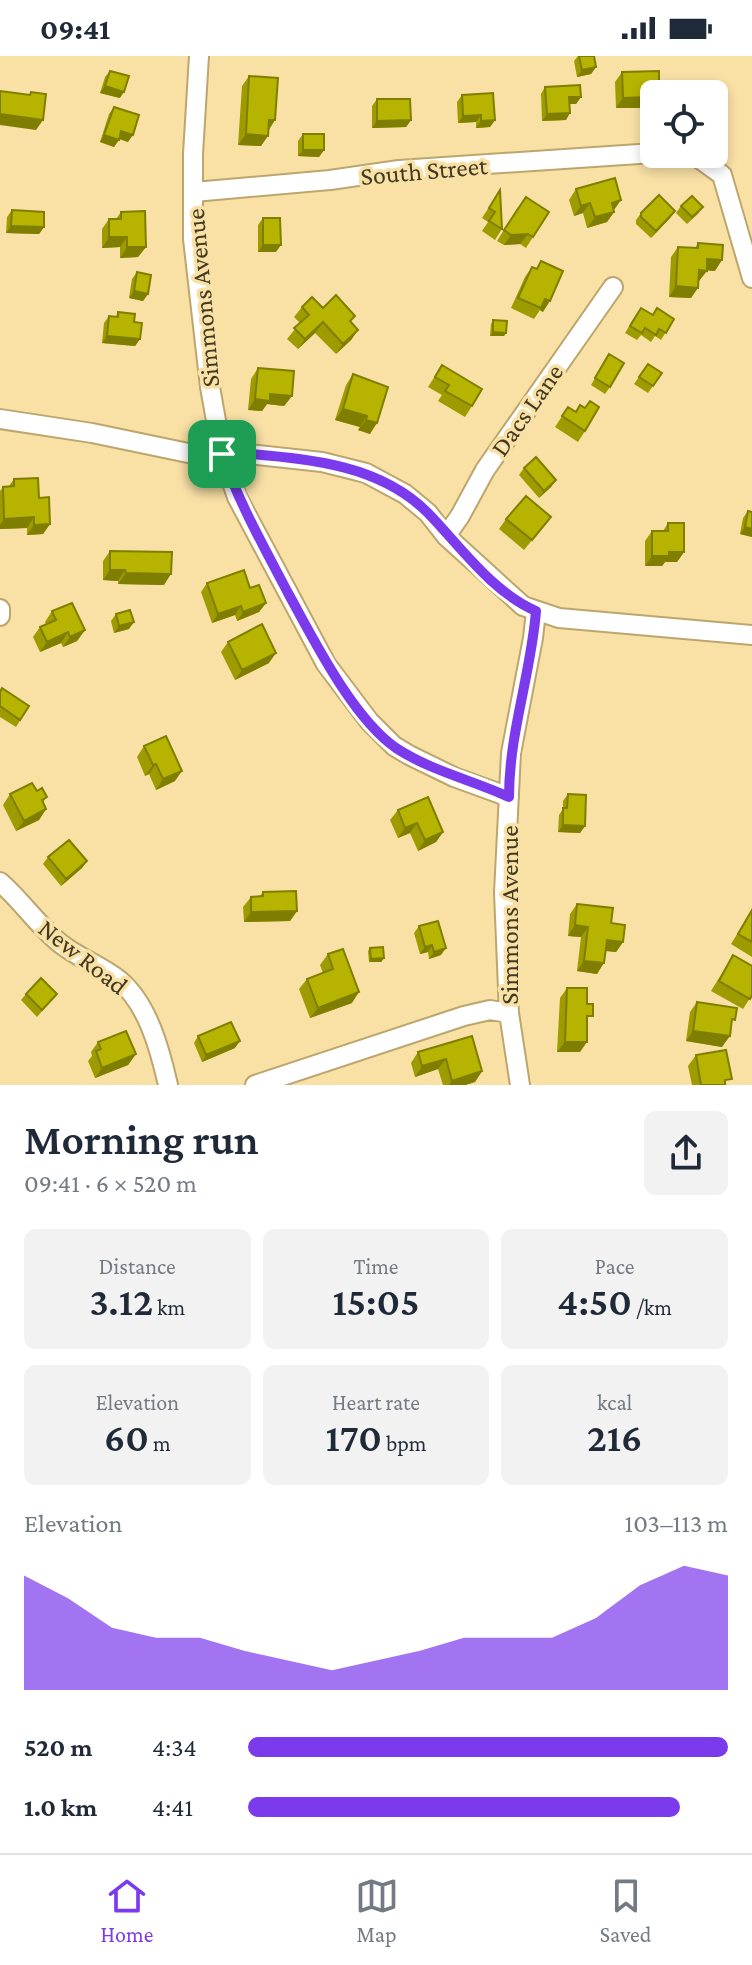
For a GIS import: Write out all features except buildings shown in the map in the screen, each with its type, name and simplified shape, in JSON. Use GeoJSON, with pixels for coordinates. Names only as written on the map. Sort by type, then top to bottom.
{"type":"FeatureCollection","features":[{"type":"Feature","properties":{"kind":"street","name":"Simmons Avenue"},"geometry":{"type":"LineString","coordinates":[[199,56],[193,239],[222,454],[237,497],[326,664],[369,721],[394,746],[409,755],[454,777],[509,797],[504,893],[509,1013],[520,1085]]}},
{"type":"Feature","properties":{"kind":"street","name":"South Street"},"geometry":{"type":"LineString","coordinates":[[194,192],[330,180],[399,170],[640,154]]}},
{"type":"Feature","properties":{"kind":"street"},"geometry":{"type":"LineString","coordinates":[[712,168],[722,175],[752,278]]}},
{"type":"Feature","properties":{"kind":"street","name":"Dacs Lane"},"geometry":{"type":"LineString","coordinates":[[446,536],[485,470],[613,287]]}},
{"type":"Feature","properties":{"kind":"street"},"geometry":{"type":"LineString","coordinates":[[0,419],[92,433],[193,454],[239,453],[322,462],[366,473],[405,494],[428,513],[446,536],[523,606],[559,618],[752,635]]}},
{"type":"Feature","properties":{"kind":"street"},"geometry":{"type":"LineString","coordinates":[[0,609],[0,616]]}},
{"type":"Feature","properties":{"kind":"street"},"geometry":{"type":"LineString","coordinates":[[509,797],[511,753],[536,611]]}},
{"type":"Feature","properties":{"kind":"street","name":"New Road"},"geometry":{"type":"LineString","coordinates":[[0,882],[41,927],[129,990],[160,1053],[168,1085]]}},
{"type":"Feature","properties":{"kind":"street"},"geometry":{"type":"LineString","coordinates":[[255,1085],[464,1016],[490,1010],[509,1013]]}},
{"type":"Feature","properties":{"kind":"route"},"geometry":{"type":"LineString","coordinates":[[222,454],[322,462],[366,473],[405,494],[507,593],[523,606],[536,611],[511,753],[509,797],[454,777],[409,755],[394,746],[369,721],[326,664],[237,497],[222,454]]}}]}
